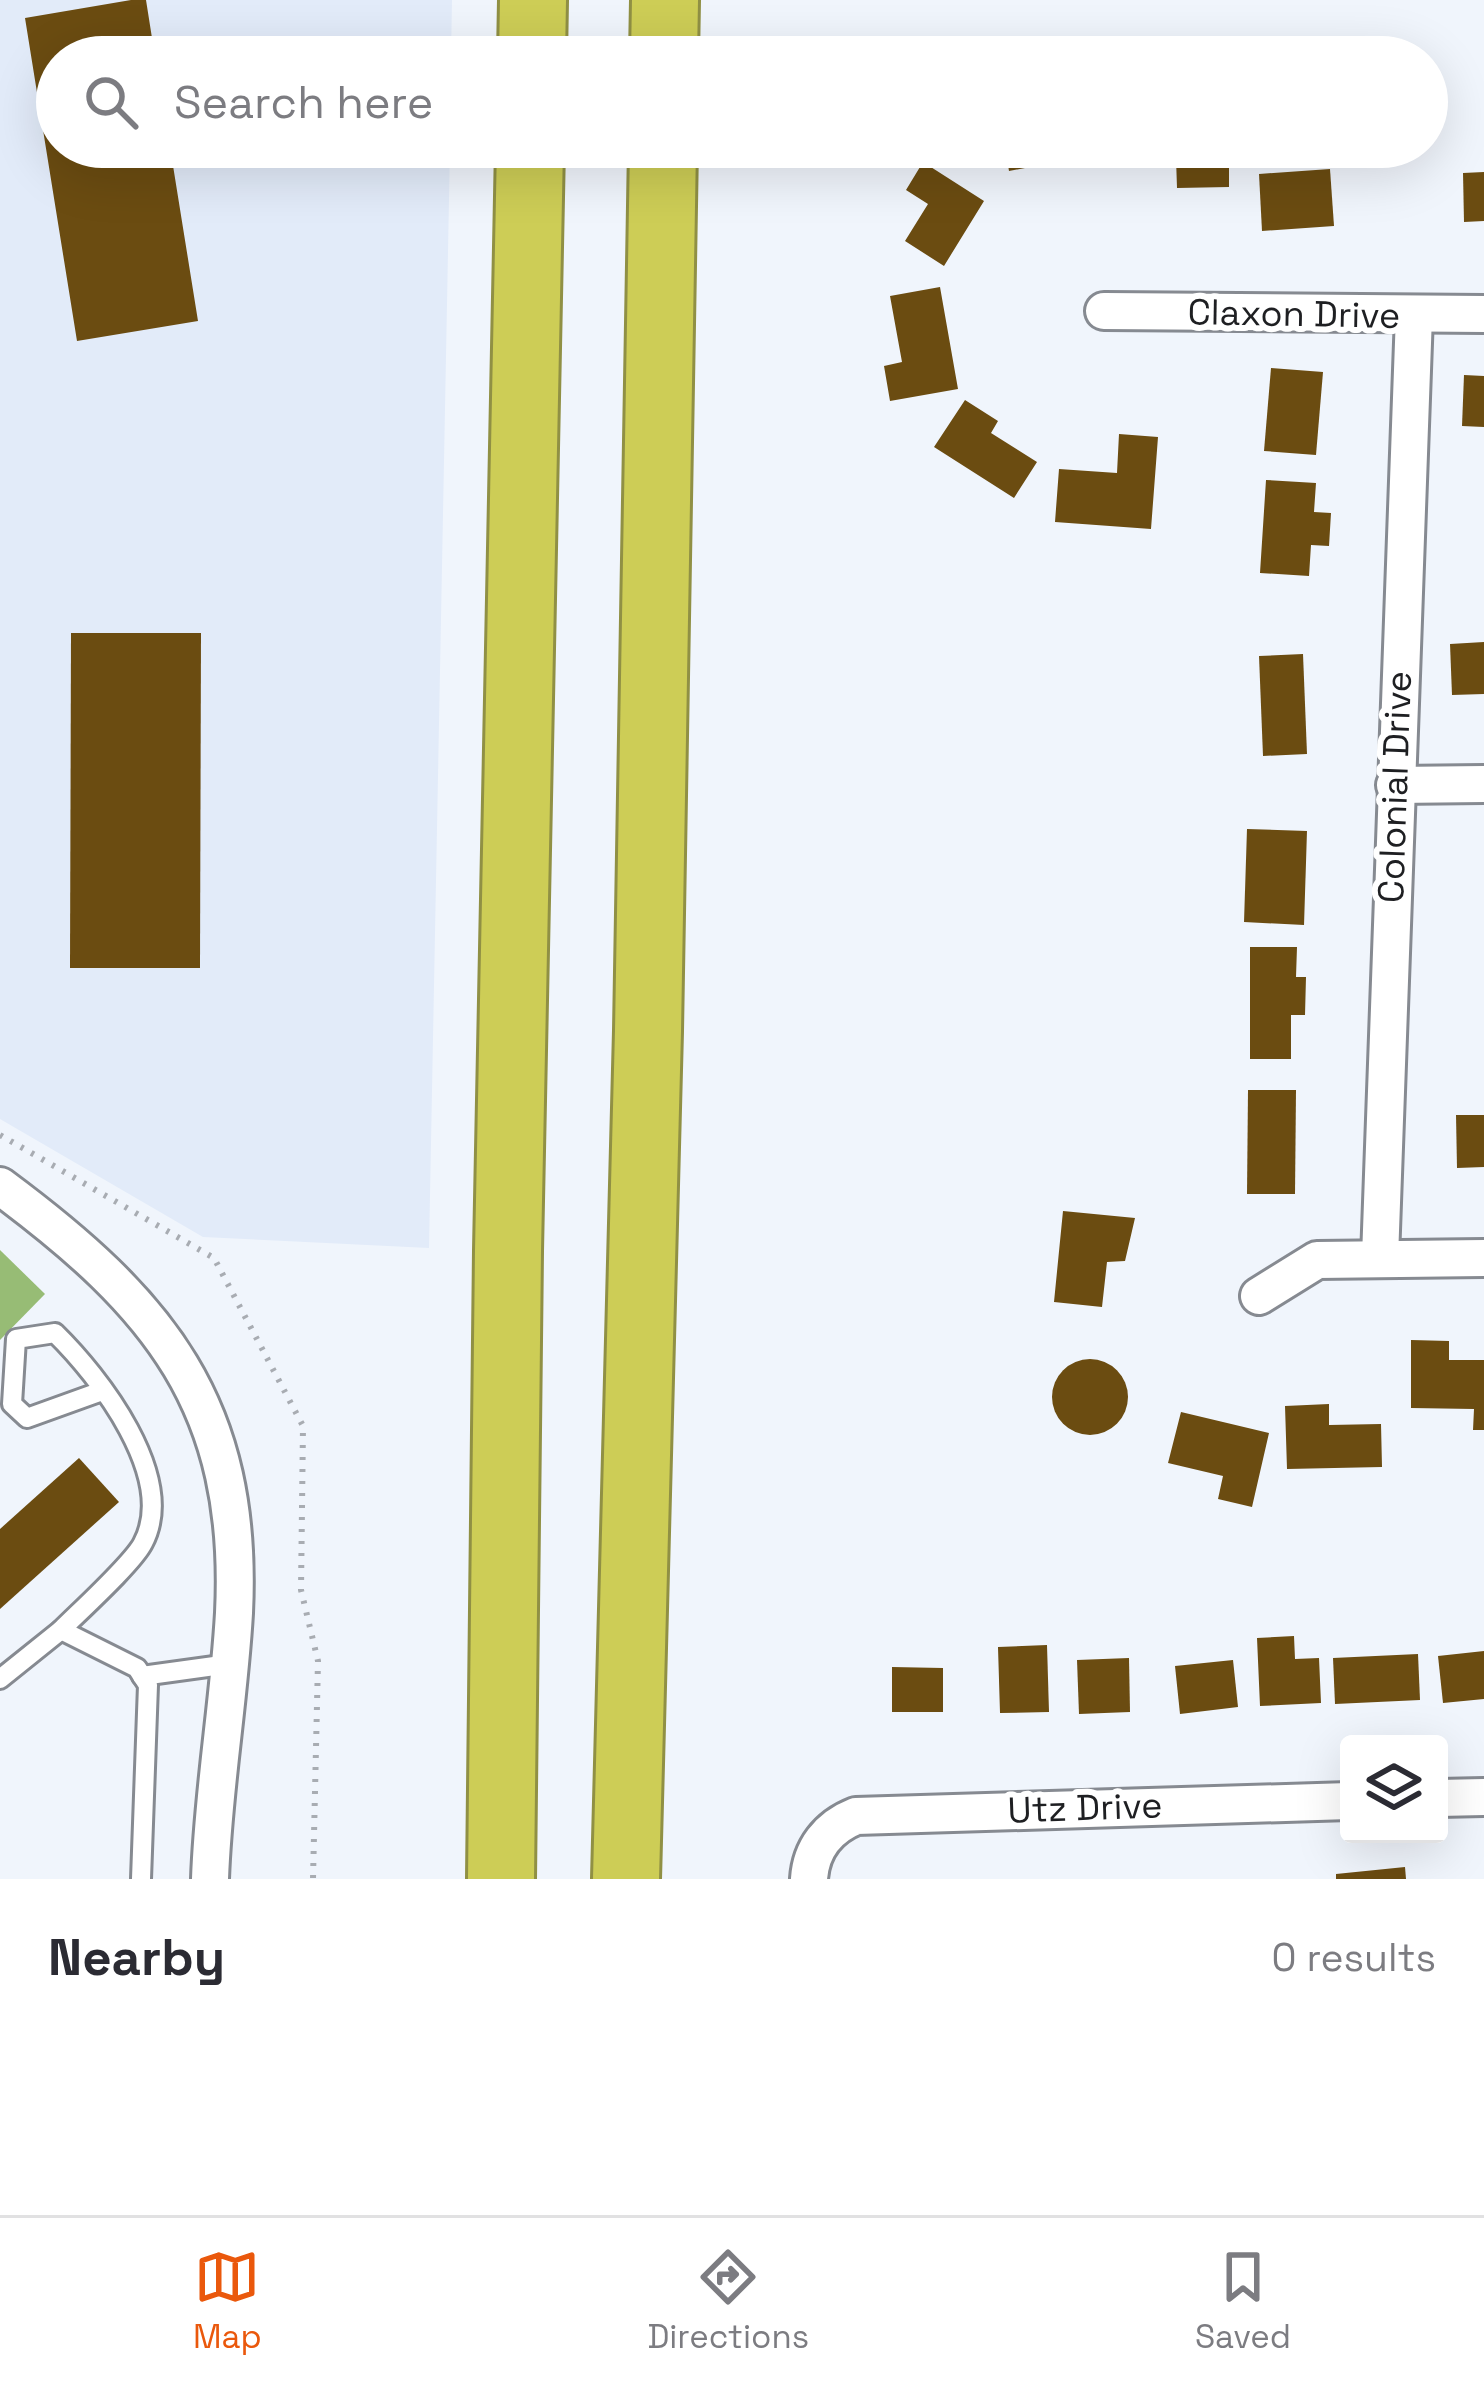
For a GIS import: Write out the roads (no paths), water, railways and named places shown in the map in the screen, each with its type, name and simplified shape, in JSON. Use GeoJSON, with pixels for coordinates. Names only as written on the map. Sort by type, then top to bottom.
{"type":"FeatureCollection","features":[{"type":"Feature","properties":{"kind":"highway"},"geometry":{"type":"LineString","coordinates":[[532,0],[532,36]]}},
{"type":"Feature","properties":{"kind":"highway"},"geometry":{"type":"LineString","coordinates":[[664,36],[665,0]]}},
{"type":"Feature","properties":{"kind":"highway"},"geometry":{"type":"LineString","coordinates":[[501,1879],[530,168]]}},
{"type":"Feature","properties":{"kind":"highway"},"geometry":{"type":"LineString","coordinates":[[626,1879],[648,1030],[663,168]]}},
{"type":"Feature","properties":{"kind":"street","name":"Claxon Drive"},"geometry":{"type":"LineString","coordinates":[[1103,311],[1484,314]]}},
{"type":"Feature","properties":{"kind":"street","name":"Colonial Drive"},"geometry":{"type":"LineString","coordinates":[[1380,1258],[1414,315]]}},
{"type":"Feature","properties":{"kind":"street"},"geometry":{"type":"LineString","coordinates":[[1394,785],[1484,784]]}},
{"type":"Feature","properties":{"kind":"street"},"geometry":{"type":"LineString","coordinates":[[0,1186],[59,1230],[146,1314],[184,1366],[223,1463],[233,1526],[234,1613],[210,1879]]}},
{"type":"Feature","properties":{"kind":"street"},"geometry":{"type":"LineString","coordinates":[[1259,1296],[1317,1260],[1484,1258]]}},
{"type":"Feature","properties":{"kind":"street"},"geometry":{"type":"LineString","coordinates":[[1448,1798],[1484,1797]]}},
{"type":"Feature","properties":{"kind":"street","name":"Utz Drive"},"geometry":{"type":"LineString","coordinates":[[809,1879],[817,1849],[827,1834],[842,1821],[878,1813],[1340,1801]]}},
{"type":"Feature","properties":{"kind":"lane"},"geometry":{"type":"LineString","coordinates":[[0,1679],[61,1630],[143,1542],[153,1500],[140,1450],[102,1391],[80,1358],[55,1333],[16,1339],[12,1405],[18,1413],[27,1418],[102,1391]]}},
{"type":"Feature","properties":{"kind":"lane"},"geometry":{"type":"LineString","coordinates":[[61,1630],[137,1668],[148,1685],[141,1879]]}},
{"type":"Feature","properties":{"kind":"lane"},"geometry":{"type":"LineString","coordinates":[[142,1676],[229,1664]]}}]}
